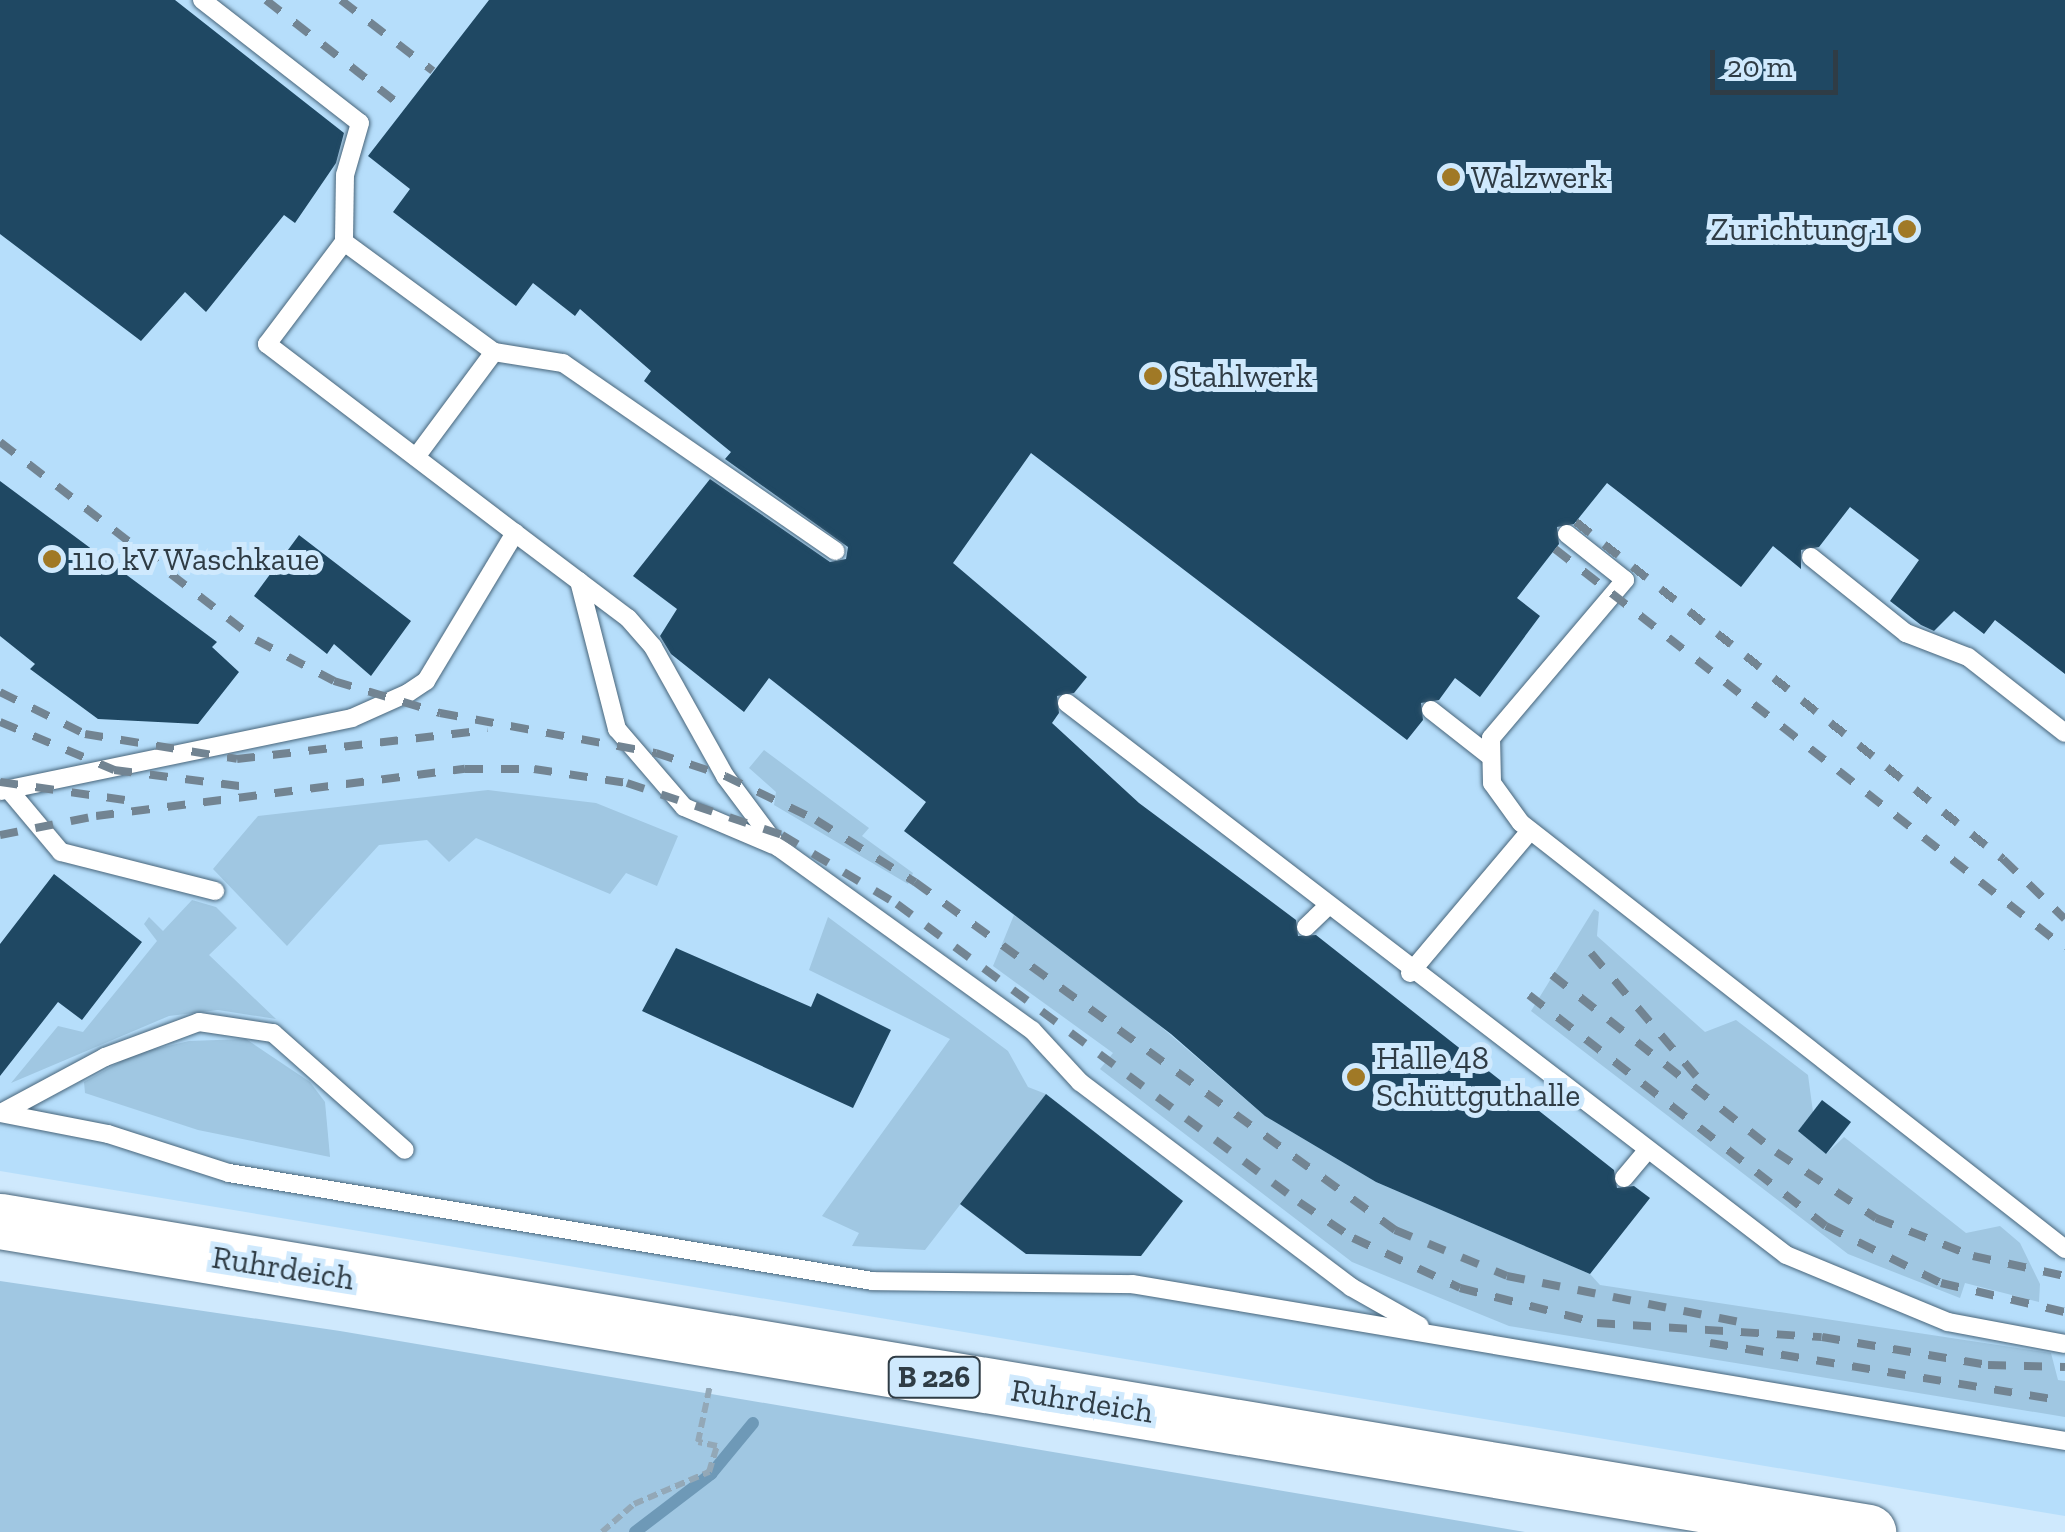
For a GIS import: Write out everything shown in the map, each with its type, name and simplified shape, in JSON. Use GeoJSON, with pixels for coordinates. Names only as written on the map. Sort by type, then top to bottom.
{"type":"FeatureCollection","features":[{"type":"Feature","properties":{"kind":"main road","name":"Ruhrdeich"},"geometry":{"type":"LineString","coordinates":[[0,1221],[1868,1532]]}},
{"type":"Feature","properties":{"kind":"lane"},"geometry":{"type":"LineString","coordinates":[[202,0],[360,123],[345,176],[344,242],[267,344],[628,618],[652,647],[725,776],[778,847]]}},
{"type":"Feature","properties":{"kind":"lane"},"geometry":{"type":"LineString","coordinates":[[344,242],[494,352],[563,364],[836,551]]}},
{"type":"Feature","properties":{"kind":"lane"},"geometry":{"type":"LineString","coordinates":[[416,457],[494,352]]}},
{"type":"Feature","properties":{"kind":"lane"},"geometry":{"type":"LineString","coordinates":[[4,790],[352,718],[408,693],[426,681],[515,532]]}},
{"type":"Feature","properties":{"kind":"lane"},"geometry":{"type":"LineString","coordinates":[[1566,534],[1625,580],[1491,738],[1492,783],[1530,831],[2065,1249]]}},
{"type":"Feature","properties":{"kind":"lane"},"geometry":{"type":"LineString","coordinates":[[1811,557],[1906,633],[1968,658],[2065,734]]}},
{"type":"Feature","properties":{"kind":"lane"},"geometry":{"type":"LineString","coordinates":[[579,581],[617,729],[684,807],[778,847],[1032,1030],[1080,1082],[1351,1287],[1438,1336]]}},
{"type":"Feature","properties":{"kind":"lane"},"geometry":{"type":"LineString","coordinates":[[1067,703],[1410,973],[1786,1255],[1831,1278],[1948,1322],[2065,1344]]}},
{"type":"Feature","properties":{"kind":"lane"},"geometry":{"type":"LineString","coordinates":[[1431,710],[1491,757]]}},
{"type":"Feature","properties":{"kind":"lane"},"geometry":{"type":"LineString","coordinates":[[4,790],[61,852],[215,892]]}},
{"type":"Feature","properties":{"kind":"lane"},"geometry":{"type":"LineString","coordinates":[[1410,973],[1530,831]]}},
{"type":"Feature","properties":{"kind":"lane"},"geometry":{"type":"LineString","coordinates":[[1306,927],[1328,906]]}},
{"type":"Feature","properties":{"kind":"lane"},"geometry":{"type":"LineString","coordinates":[[0,1113],[106,1057],[199,1022],[273,1033],[405,1150]]}},
{"type":"Feature","properties":{"kind":"lane"},"geometry":{"type":"LineString","coordinates":[[0,1113],[108,1134],[229,1173],[872,1281],[1132,1284],[2065,1441]]}},
{"type":"Feature","properties":{"kind":"lane"},"geometry":{"type":"LineString","coordinates":[[1624,1178],[1647,1150]]}},
{"type":"Feature","properties":{"kind":"path"},"geometry":{"type":"LineString","coordinates":[[602,1532],[634,1504],[710,1472],[716,1446],[698,1442],[710,1384]]}},
{"type":"Feature","properties":{"kind":"shaded area"},"geometry":{"type":"Polygon","coordinates":[[[0,0],[2065,0],[2065,1516],[0,1171],[0,0]]]}},
{"type":"Feature","properties":{"kind":"shaded area"},"geometry":{"type":"Polygon","coordinates":[[[764,750],[869,828],[862,836],[913,873],[908,884],[774,805],[776,792],[749,768],[764,750]]]}},
{"type":"Feature","properties":{"kind":"shaded area"},"geometry":{"type":"Polygon","coordinates":[[[488,790],[596,803],[678,836],[657,886],[626,873],[610,894],[476,838],[449,862],[427,840],[379,845],[287,946],[213,869],[258,816],[488,790]]]}},
{"type":"Feature","properties":{"kind":"shaded area"},"geometry":{"type":"Polygon","coordinates":[[[192,900],[216,907],[237,928],[209,955],[276,1019],[218,1010],[169,1016],[11,1083],[58,1026],[83,1032],[157,941],[144,924],[149,917],[163,931],[192,900]]]}},
{"type":"Feature","properties":{"kind":"shaded area"},"geometry":{"type":"Polygon","coordinates":[[[1594,909],[1599,912],[1597,936],[1705,1032],[1736,1020],[1808,1075],[1813,1112],[1799,1132],[1826,1154],[1844,1137],[1966,1233],[2000,1226],[2020,1243],[2040,1284],[2039,1302],[1965,1283],[1960,1298],[1848,1254],[1531,1011],[1594,909]]]}},
{"type":"Feature","properties":{"kind":"shaded area"},"geometry":{"type":"Polygon","coordinates":[[[1014,915],[1153,1020],[1265,1116],[1376,1182],[1590,1274],[1600,1285],[2051,1353],[2058,1380],[2065,1381],[2065,1417],[1509,1326],[1352,1262],[1100,1069],[1113,1053],[993,966],[1014,915]]]}},
{"type":"Feature","properties":{"kind":"shaded area"},"geometry":{"type":"Polygon","coordinates":[[[828,917],[1008,1051],[1028,1087],[1046,1094],[925,1250],[852,1246],[859,1233],[822,1216],[950,1039],[809,970],[828,917]]]}},
{"type":"Feature","properties":{"kind":"shaded area"},"geometry":{"type":"Polygon","coordinates":[[[246,1039],[310,1082],[325,1102],[330,1157],[198,1130],[85,1093],[84,1082],[134,1054],[189,1041],[246,1039]]]}},
{"type":"Feature","properties":{"kind":"shaded area"},"geometry":{"type":"Polygon","coordinates":[[[0,1281],[340,1331],[1525,1532],[0,1532],[0,1281]]]}},
{"type":"Feature","properties":{"kind":"building"},"geometry":{"type":"Polygon","coordinates":[[[0,0],[175,0],[344,133],[336,163],[295,223],[284,215],[206,312],[185,292],[141,341],[0,234],[0,0]]]}},
{"type":"Feature","properties":{"kind":"building"},"geometry":{"type":"Polygon","coordinates":[[[489,0],[2065,0],[2065,674],[1995,620],[1984,634],[1954,611],[1934,631],[1890,601],[1919,560],[1850,507],[1819,547],[1801,550],[1801,569],[1773,546],[1741,587],[1607,483],[1574,524],[1557,527],[1559,544],[1517,598],[1540,616],[1480,697],[1455,678],[1439,700],[1421,703],[1423,720],[1407,740],[1031,453],[953,563],[1087,677],[1074,693],[1057,696],[1059,713],[1052,723],[1139,803],[1296,920],[1298,936],[1316,935],[1614,1170],[1617,1188],[1634,1186],[1650,1198],[1590,1274],[1376,1182],[1265,1116],[1171,1034],[904,831],[926,802],[769,678],[744,712],[671,654],[660,636],[677,609],[633,576],[710,479],[830,562],[846,559],[848,547],[725,459],[731,452],[644,381],[651,371],[580,309],[575,316],[533,283],[516,306],[393,212],[410,189],[368,156],[489,0]]]}},
{"type":"Feature","properties":{"kind":"building","name":"110 kV Waschkaue"},"geometry":{"type":"Polygon","coordinates":[[[0,481],[217,642],[212,647],[239,672],[198,724],[98,719],[30,669],[35,664],[0,636],[0,481]]]}},
{"type":"Feature","properties":{"kind":"building"},"geometry":{"type":"Polygon","coordinates":[[[299,535],[411,621],[371,676],[334,644],[327,654],[254,596],[299,535]]]}},
{"type":"Feature","properties":{"kind":"building"},"geometry":{"type":"Polygon","coordinates":[[[54,874],[142,942],[82,1020],[58,1002],[0,1076],[0,944],[54,874]]]}},
{"type":"Feature","properties":{"kind":"building"},"geometry":{"type":"Polygon","coordinates":[[[676,948],[811,1007],[817,993],[891,1030],[853,1108],[642,1011],[676,948]]]}},
{"type":"Feature","properties":{"kind":"building"},"geometry":{"type":"Polygon","coordinates":[[[1046,1094],[1183,1201],[1141,1256],[1026,1254],[960,1204],[1046,1094]]]}},
{"type":"Feature","properties":{"kind":"building"},"geometry":{"type":"Polygon","coordinates":[[[1822,1100],[1851,1122],[1826,1154],[1798,1131],[1822,1100]]]}},
{"type":"Feature","properties":{"kind":"waterway"},"geometry":{"type":"LineString","coordinates":[[635,1532],[711,1474],[753,1423]]}},
{"type":"Feature","properties":{"kind":"railway"},"geometry":{"type":"LineString","coordinates":[[266,0],[405,109]]}},
{"type":"Feature","properties":{"kind":"railway"},"geometry":{"type":"LineString","coordinates":[[341,0],[433,71]]}},
{"type":"Feature","properties":{"kind":"railway"},"geometry":{"type":"LineString","coordinates":[[0,442],[256,640],[334,681],[440,713],[656,753],[725,776],[816,820],[915,882],[1395,1230],[1507,1276],[1740,1322]]}},
{"type":"Feature","properties":{"kind":"railway"},"geometry":{"type":"LineString","coordinates":[[1576,522],[2003,859],[2065,919]]}},
{"type":"Feature","properties":{"kind":"railway"},"geometry":{"type":"LineString","coordinates":[[1555,549],[2065,948]]}},
{"type":"Feature","properties":{"kind":"railway"},"geometry":{"type":"LineString","coordinates":[[0,692],[85,734],[237,759],[487,730]]}},
{"type":"Feature","properties":{"kind":"railway"},"geometry":{"type":"LineString","coordinates":[[0,722],[114,770],[247,787]]}},
{"type":"Feature","properties":{"kind":"railway"},"geometry":{"type":"LineString","coordinates":[[0,835],[96,816],[465,769],[534,769],[627,783],[782,835],[897,904],[1299,1202],[1353,1238],[1460,1288],[1597,1323],[1822,1337],[1988,1365],[2065,1367]]}},
{"type":"Feature","properties":{"kind":"railway"},"geometry":{"type":"LineString","coordinates":[[0,782],[125,800]]}},
{"type":"Feature","properties":{"kind":"railway"},"geometry":{"type":"LineString","coordinates":[[1591,953],[1696,1076]]}},
{"type":"Feature","properties":{"kind":"railway"},"geometry":{"type":"LineString","coordinates":[[1552,975],[1776,1152],[1876,1218],[1973,1256],[2065,1276]]}},
{"type":"Feature","properties":{"kind":"railway"},"geometry":{"type":"LineString","coordinates":[[1529,995],[1826,1226],[1941,1283],[2065,1312]]}},
{"type":"Feature","properties":{"kind":"railway"},"geometry":{"type":"LineString","coordinates":[[1710,1343],[2065,1401]]}},
{"type":"Feature","properties":{"kind":"place","name":"Walzwerk"},"geometry":{"type":"Point","coordinates":[1451,177]}},
{"type":"Feature","properties":{"kind":"place","name":"Zurichtung 1"},"geometry":{"type":"Point","coordinates":[1907,229]}},
{"type":"Feature","properties":{"kind":"place","name":"Stahlwerk"},"geometry":{"type":"Point","coordinates":[1153,376]}},
{"type":"Feature","properties":{"kind":"place","name":"110 kV Waschkaue"},"geometry":{"type":"Point","coordinates":[52,559]}},
{"type":"Feature","properties":{"kind":"place","name":"Halle 48 Schüttguthalle"},"geometry":{"type":"Point","coordinates":[1356,1077]}}]}
